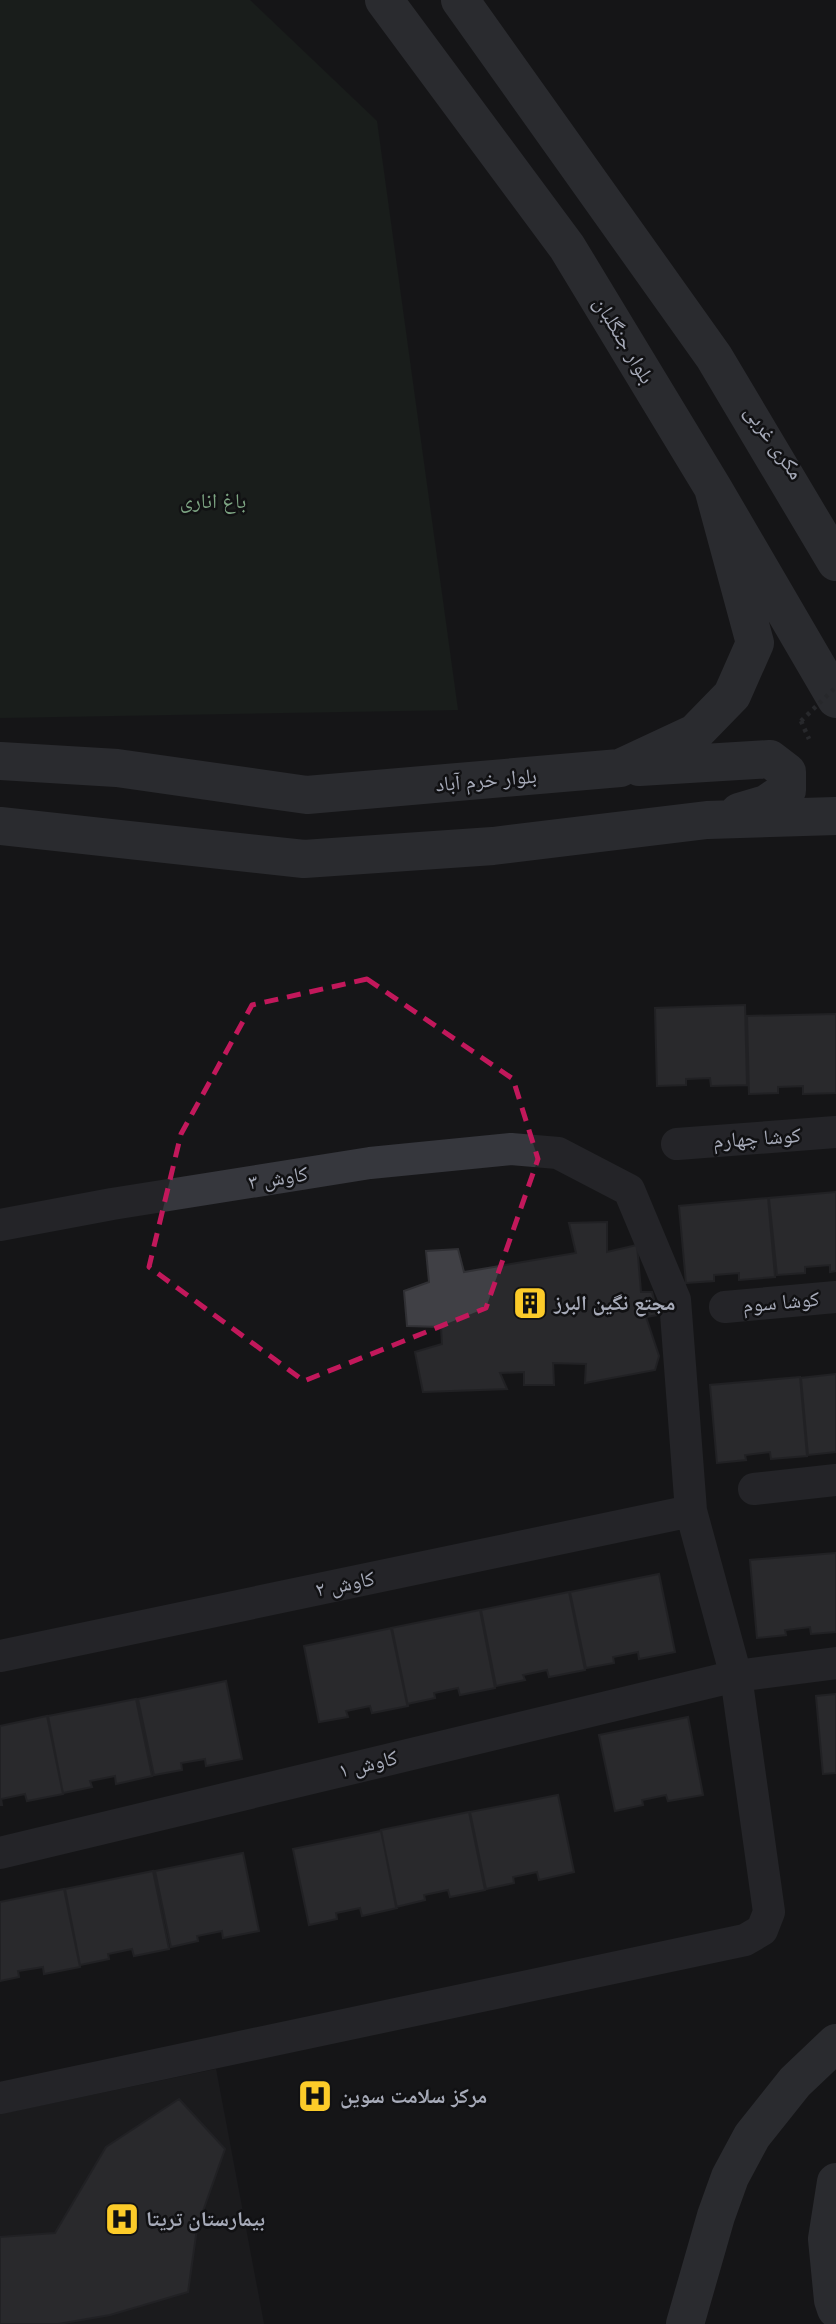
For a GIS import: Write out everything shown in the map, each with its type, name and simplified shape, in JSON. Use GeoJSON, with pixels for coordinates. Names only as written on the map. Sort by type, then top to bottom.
{"type":"FeatureCollection","features":[{"type":"Feature","properties":{"kind":"street","name":"بلوار جنگلبان"},"geometry":{"type":"LineString","coordinates":[[384,0],[567,247],[713,488],[836,699]]}},
{"type":"Feature","properties":{"kind":"street"},"geometry":{"type":"LineString","coordinates":[[460,0],[714,357],[836,562]]}},
{"type":"Feature","properties":{"kind":"street","name":"مکری غربی"},"geometry":{"type":"LineString","coordinates":[[714,357],[836,525]]}},
{"type":"Feature","properties":{"kind":"street","name":"بلوار خرم آباد"},"geometry":{"type":"LineString","coordinates":[[0,761],[117,768],[307,795],[620,768],[695,733],[732,695],[755,643],[713,488]]}},
{"type":"Feature","properties":{"kind":"street"},"geometry":{"type":"LineString","coordinates":[[620,768],[770,759],[787,772],[787,790],[766,804],[707,820]]}},
{"type":"Feature","properties":{"kind":"street"},"geometry":{"type":"LineString","coordinates":[[0,826],[304,859],[493,846],[707,820],[836,816]]}},
{"type":"Feature","properties":{"kind":"street","name":"کوشا چهارم"},"geometry":{"type":"LineString","coordinates":[[677,1144],[836,1132]]}},
{"type":"Feature","properties":{"kind":"street","name":"کاوش ۳"},"geometry":{"type":"LineString","coordinates":[[0,1225],[112,1204],[370,1163],[511,1149],[558,1153],[629,1190],[675,1300],[691,1511]]}},
{"type":"Feature","properties":{"kind":"street","name":"کوشا سوم"},"geometry":{"type":"LineString","coordinates":[[725,1307],[836,1297]]}},
{"type":"Feature","properties":{"kind":"street"},"geometry":{"type":"LineString","coordinates":[[754,1489],[836,1480]]}},
{"type":"Feature","properties":{"kind":"street"},"geometry":{"type":"LineString","coordinates":[[0,2098],[745,1940],[762,1930],[769,1912],[736,1676],[691,1511]]}},
{"type":"Feature","properties":{"kind":"street","name":"کاوش ۲"},"geometry":{"type":"LineString","coordinates":[[0,1656],[691,1511]]}},
{"type":"Feature","properties":{"kind":"street","name":"کاوش ۱"},"geometry":{"type":"LineString","coordinates":[[0,1853],[736,1676],[836,1663]]}},
{"type":"Feature","properties":{"kind":"street"},"geometry":{"type":"LineString","coordinates":[[685,2324],[716,2216],[730,2177],[752,2136],[795,2082],[836,2043]]}},
{"type":"Feature","properties":{"kind":"street"},"geometry":{"type":"LineString","coordinates":[[836,2182],[827,2239],[836,2309]]}},
{"type":"Feature","properties":{"kind":"path"},"geometry":{"type":"LineString","coordinates":[[801,721],[836,687]]}},
{"type":"Feature","properties":{"kind":"highlighted area"},"geometry":{"type":"Polygon","coordinates":[[[367,979],[513,1079],[538,1159],[486,1308],[304,1381],[149,1267],[181,1134],[252,1005],[367,979]]]}},
{"type":"Feature","properties":{"kind":"shaded area","name":"بیمارستان تریتا"},"geometry":{"type":"Polygon","coordinates":[[[216,2069],[264,2324],[0,2324],[0,2114],[216,2069]]]}},
{"type":"Feature","properties":{"kind":"green space","name":"باغ اناری"},"geometry":{"type":"Polygon","coordinates":[[[0,0],[250,0],[377,121],[458,710],[0,718],[0,0]]]}},
{"type":"Feature","properties":{"kind":"building"},"geometry":{"type":"Polygon","coordinates":[[[745,1005],[747,1085],[711,1086],[710,1078],[686,1079],[686,1085],[657,1086],[655,1008],[745,1005]]]}},
{"type":"Feature","properties":{"kind":"building"},"geometry":{"type":"Polygon","coordinates":[[[836,1014],[836,1093],[803,1094],[803,1086],[778,1087],[778,1093],[749,1094],[747,1016],[836,1014]]]}},
{"type":"Feature","properties":{"kind":"building"},"geometry":{"type":"Polygon","coordinates":[[[836,1192],[836,1271],[830,1272],[830,1265],[805,1267],[805,1273],[777,1275],[769,1198],[836,1192]]]}},
{"type":"Feature","properties":{"kind":"building"},"geometry":{"type":"Polygon","coordinates":[[[768,1198],[775,1277],[739,1280],[739,1273],[714,1275],[714,1281],[686,1283],[679,1206],[768,1198]]]}},
{"type":"Feature","properties":{"kind":"building","name":"مجتع نگین البرز"},"geometry":{"type":"Polygon","coordinates":[[[607,1222],[607,1252],[637,1245],[641,1292],[652,1292],[658,1315],[646,1317],[659,1356],[655,1370],[585,1383],[586,1364],[553,1363],[554,1385],[524,1385],[524,1372],[500,1373],[507,1389],[423,1392],[415,1352],[442,1344],[441,1327],[407,1326],[404,1291],[429,1282],[426,1251],[458,1249],[464,1272],[576,1253],[569,1223],[607,1222]]]}},
{"type":"Feature","properties":{"kind":"building"},"geometry":{"type":"Polygon","coordinates":[[[836,1374],[836,1452],[808,1455],[801,1378],[836,1374]]]}},
{"type":"Feature","properties":{"kind":"building"},"geometry":{"type":"Polygon","coordinates":[[[800,1377],[807,1456],[771,1459],[770,1452],[745,1455],[746,1460],[717,1463],[710,1385],[800,1377]]]}},
{"type":"Feature","properties":{"kind":"building"},"geometry":{"type":"Polygon","coordinates":[[[836,1553],[836,1632],[811,1634],[810,1627],[785,1630],[786,1635],[757,1638],[750,1560],[836,1553]]]}},
{"type":"Feature","properties":{"kind":"building"},"geometry":{"type":"Polygon","coordinates":[[[659,1574],[675,1652],[639,1659],[638,1652],[613,1657],[614,1663],[586,1668],[570,1592],[659,1574]]]}},
{"type":"Feature","properties":{"kind":"building"},"geometry":{"type":"Polygon","coordinates":[[[569,1592],[585,1670],[549,1677],[547,1670],[523,1675],[525,1680],[496,1686],[481,1610],[569,1592]]]}},
{"type":"Feature","properties":{"kind":"building"},"geometry":{"type":"Polygon","coordinates":[[[480,1610],[495,1688],[460,1695],[458,1688],[434,1693],[435,1698],[407,1704],[391,1628],[480,1610]]]}},
{"type":"Feature","properties":{"kind":"building"},"geometry":{"type":"Polygon","coordinates":[[[392,1628],[408,1706],[372,1713],[370,1706],[346,1711],[348,1717],[319,1722],[304,1646],[392,1628]]]}},
{"type":"Feature","properties":{"kind":"building"},"geometry":{"type":"Polygon","coordinates":[[[226,1681],[242,1759],[206,1766],[205,1759],[181,1763],[182,1770],[154,1775],[138,1699],[226,1681]]]}},
{"type":"Feature","properties":{"kind":"building"},"geometry":{"type":"Polygon","coordinates":[[[836,1694],[836,1773],[823,1774],[816,1696],[836,1694]]]}},
{"type":"Feature","properties":{"kind":"building"},"geometry":{"type":"Polygon","coordinates":[[[136,1699],[152,1776],[116,1784],[115,1776],[90,1781],[92,1787],[63,1793],[48,1716],[136,1699]]]}},
{"type":"Feature","properties":{"kind":"building"},"geometry":{"type":"Polygon","coordinates":[[[47,1716],[63,1794],[27,1801],[25,1794],[1,1799],[0,1805],[0,1726],[47,1716]]]}},
{"type":"Feature","properties":{"kind":"building"},"geometry":{"type":"Polygon","coordinates":[[[688,1717],[703,1795],[668,1801],[666,1795],[642,1800],[643,1805],[615,1811],[599,1735],[688,1717]]]}},
{"type":"Feature","properties":{"kind":"building"},"geometry":{"type":"Polygon","coordinates":[[[558,1795],[574,1872],[539,1880],[537,1872],[513,1877],[514,1883],[486,1889],[470,1812],[558,1795]]]}},
{"type":"Feature","properties":{"kind":"building"},"geometry":{"type":"Polygon","coordinates":[[[469,1812],[485,1890],[450,1897],[448,1890],[424,1895],[425,1900],[396,1907],[381,1830],[469,1812]]]}},
{"type":"Feature","properties":{"kind":"building"},"geometry":{"type":"Polygon","coordinates":[[[381,1831],[397,1908],[362,1916],[360,1908],[336,1913],[337,1919],[309,1925],[293,1849],[381,1831]]]}},
{"type":"Feature","properties":{"kind":"building"},"geometry":{"type":"Polygon","coordinates":[[[243,1853],[259,1931],[223,1938],[222,1931],[197,1936],[198,1941],[171,1947],[155,1871],[243,1853]]]}},
{"type":"Feature","properties":{"kind":"building"},"geometry":{"type":"Polygon","coordinates":[[[153,1871],[169,1949],[134,1956],[132,1949],[108,1954],[109,1959],[80,1965],[65,1889],[153,1871]]]}},
{"type":"Feature","properties":{"kind":"building"},"geometry":{"type":"Polygon","coordinates":[[[64,1889],[80,1967],[44,1974],[43,1967],[18,1971],[19,1977],[0,1981],[0,1902],[64,1889]]]}},
{"type":"Feature","properties":{"kind":"building","name":"بیمارستان تریتا"},"geometry":{"type":"Polygon","coordinates":[[[179,2099],[225,2149],[197,2228],[188,2292],[110,2315],[58,2324],[0,2324],[0,2237],[55,2233],[106,2147],[179,2099]]]}},
{"type":"Feature","properties":{"kind":"place","name":"مجتع نگین البرز"},"geometry":{"type":"Point","coordinates":[530,1303]}},
{"type":"Feature","properties":{"kind":"place","name":"مرکز سلامت سوین"},"geometry":{"type":"Point","coordinates":[315,2096]}},
{"type":"Feature","properties":{"kind":"place","name":"بیمارستان تریتا"},"geometry":{"type":"Point","coordinates":[122,2219]}}]}
